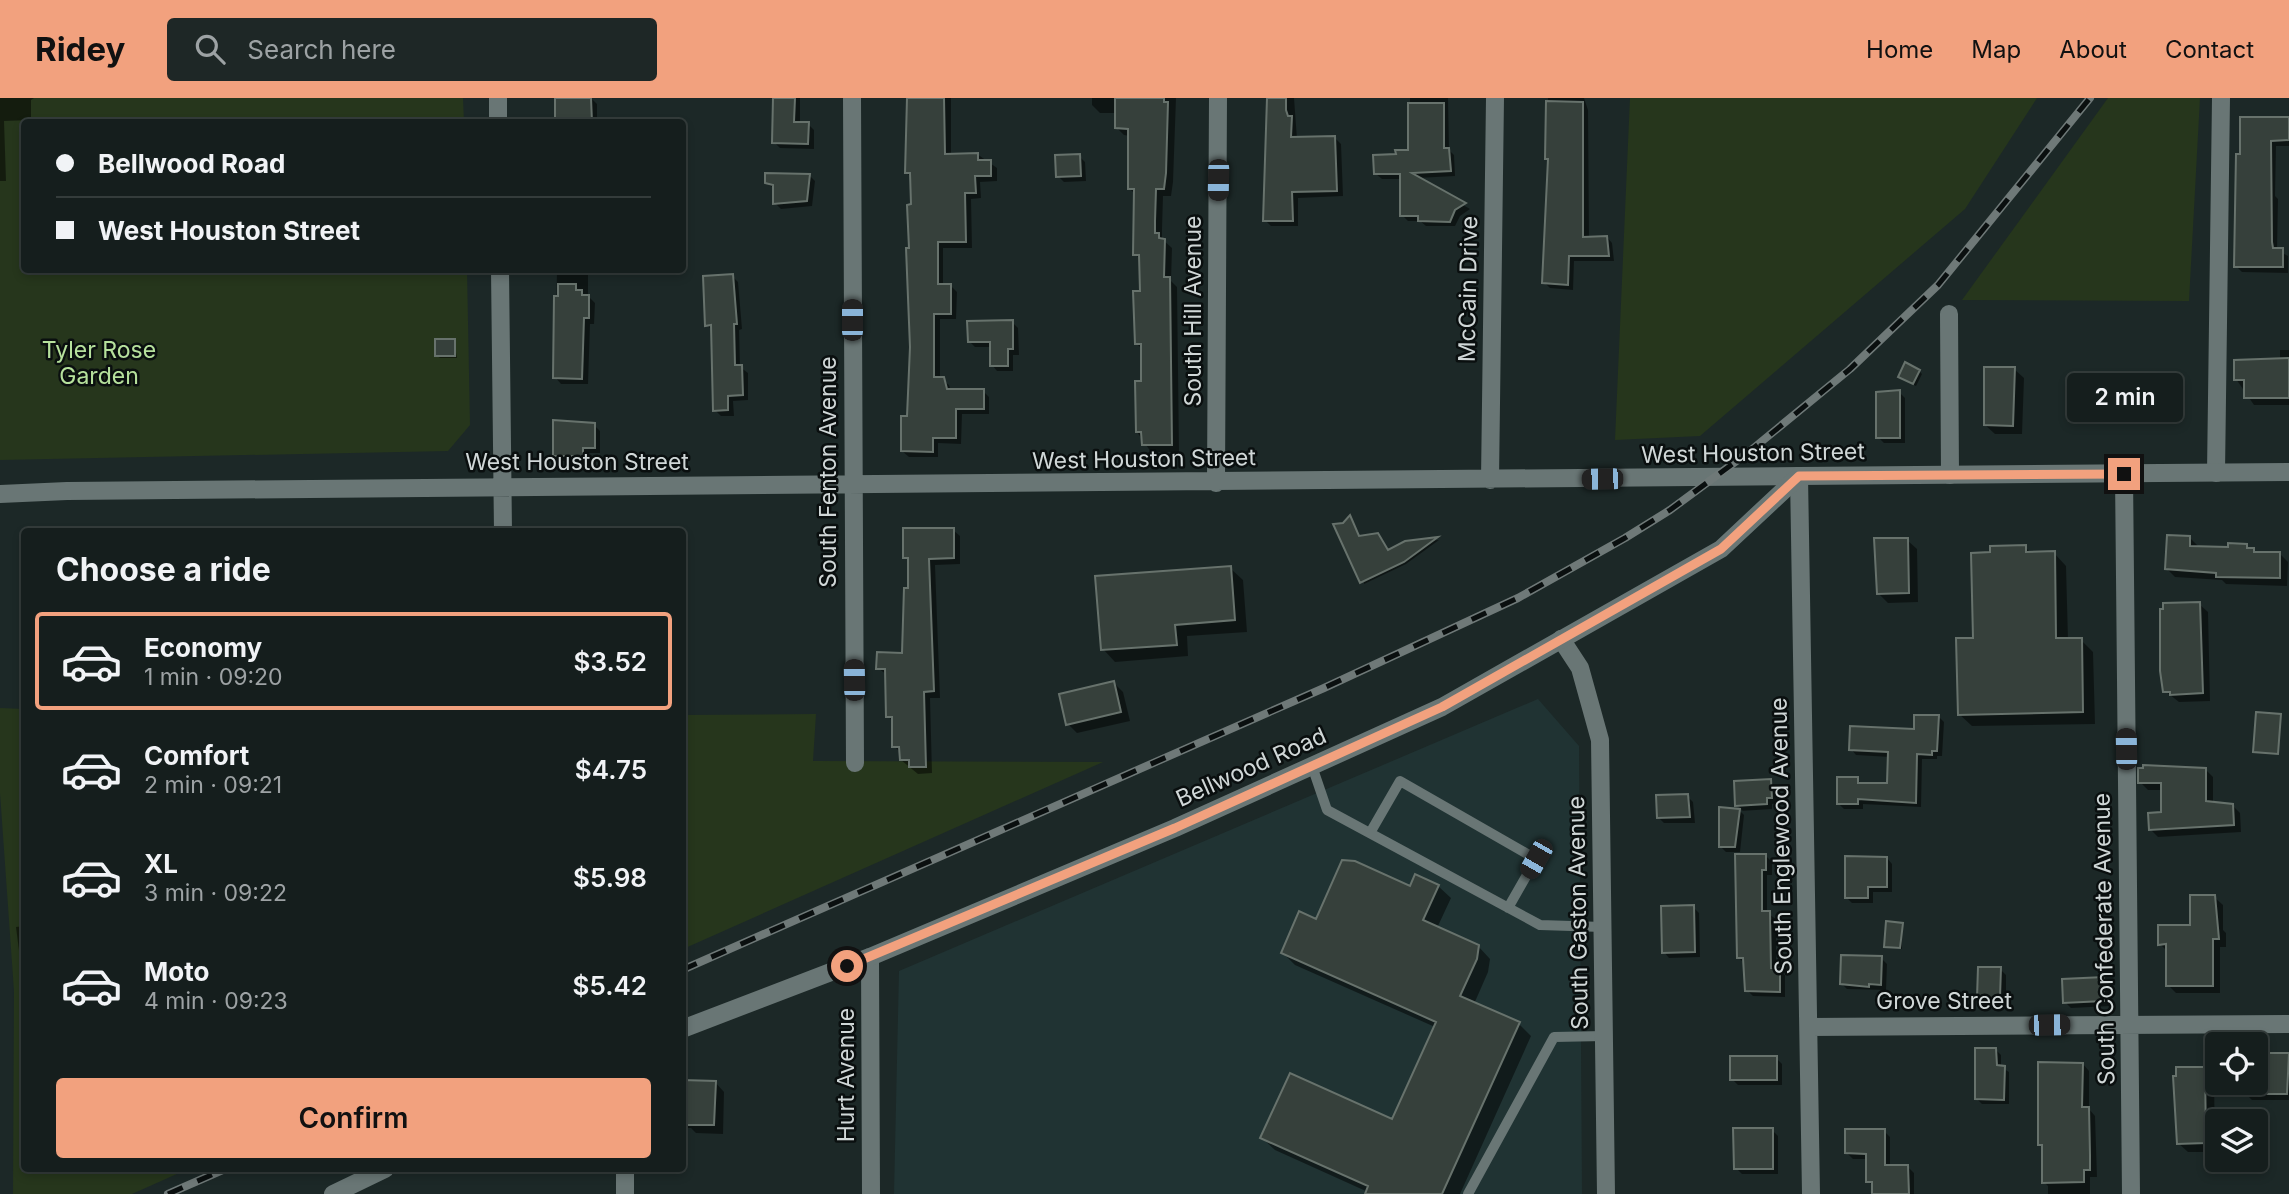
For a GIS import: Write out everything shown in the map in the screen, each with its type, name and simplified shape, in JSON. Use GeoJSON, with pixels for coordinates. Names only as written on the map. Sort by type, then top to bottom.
{"type":"FeatureCollection","features":[{"type":"Feature","properties":{"kind":"street"},"geometry":{"type":"LineString","coordinates":[[498,98],[498,119]]}},
{"type":"Feature","properties":{"kind":"street","name":"South Fenton Avenue"},"geometry":{"type":"LineString","coordinates":[[852,98],[855,762]]}},
{"type":"Feature","properties":{"kind":"street","name":"South Hill Avenue"},"geometry":{"type":"LineString","coordinates":[[1216,482],[1219,98]]}},
{"type":"Feature","properties":{"kind":"street","name":"McCain Drive"},"geometry":{"type":"LineString","coordinates":[[1490,480],[1496,98]]}},
{"type":"Feature","properties":{"kind":"street"},"geometry":{"type":"LineString","coordinates":[[2216,473],[2221,98]]}},
{"type":"Feature","properties":{"kind":"street"},"geometry":{"type":"LineString","coordinates":[[500,273],[503,528]]}},
{"type":"Feature","properties":{"kind":"street"},"geometry":{"type":"LineString","coordinates":[[1949,314],[1951,475]]}},
{"type":"Feature","properties":{"kind":"street","name":"West Houston Street"},"geometry":{"type":"LineString","coordinates":[[0,494],[67,491],[2289,472]]}},
{"type":"Feature","properties":{"kind":"street","name":"South Confederate Avenue"},"geometry":{"type":"LineString","coordinates":[[2124,474],[2131,1194]]}},
{"type":"Feature","properties":{"kind":"street","name":"Bellwood Road"},"geometry":{"type":"LineString","coordinates":[[686,1027],[870,957],[1442,707],[1721,549],[1799,476]]}},
{"type":"Feature","properties":{"kind":"street","name":"South Englewood Avenue"},"geometry":{"type":"LineString","coordinates":[[1799,476],[1811,1194]]}},
{"type":"Feature","properties":{"kind":"street","name":"South Gaston Avenue"},"geometry":{"type":"LineString","coordinates":[[1561,639],[1580,668],[1600,740],[1606,1194]]}},
{"type":"Feature","properties":{"kind":"street","name":"Hurt Avenue"},"geometry":{"type":"LineString","coordinates":[[870,957],[871,1194]]}},
{"type":"Feature","properties":{"kind":"street","name":"Grove Street"},"geometry":{"type":"LineString","coordinates":[[1810,1027],[2289,1024]]}},
{"type":"Feature","properties":{"kind":"street"},"geometry":{"type":"LineString","coordinates":[[333,1194],[379,1172]]}},
{"type":"Feature","properties":{"kind":"street"},"geometry":{"type":"LineString","coordinates":[[625,1172],[625,1194]]}},
{"type":"Feature","properties":{"kind":"lane"},"geometry":{"type":"LineString","coordinates":[[1312,766],[1328,810],[1540,925],[1602,928]]}},
{"type":"Feature","properties":{"kind":"lane"},"geometry":{"type":"LineString","coordinates":[[1370,833],[1400,781],[1536,859],[1508,908]]}},
{"type":"Feature","properties":{"kind":"lane"},"geometry":{"type":"LineString","coordinates":[[1468,1194],[1554,1037],[1604,1036]]}},
{"type":"Feature","properties":{"kind":"shaded area"},"geometry":{"type":"Polygon","coordinates":[[[1538,699],[1579,746],[1582,1194],[894,1194],[899,971],[1538,699]]]}},
{"type":"Feature","properties":{"kind":"green space","name":"Tyler Rose Garden"},"geometry":{"type":"Polygon","coordinates":[[[0,98],[463,98],[464,119],[21,119],[21,273],[467,273],[470,425],[448,451],[0,460],[0,98]]]}},
{"type":"Feature","properties":{"kind":"green space"},"geometry":{"type":"Polygon","coordinates":[[[1630,98],[2037,98],[1965,209],[1700,436],[1615,440],[1630,98]]]}},
{"type":"Feature","properties":{"kind":"green space"},"geometry":{"type":"Polygon","coordinates":[[[2108,98],[2200,98],[2189,301],[1962,300],[2108,98]]]}},
{"type":"Feature","properties":{"kind":"green space"},"geometry":{"type":"Polygon","coordinates":[[[0,708],[21,709],[21,1172],[181,1172],[132,1194],[13,1194],[14,991],[0,793],[0,708]]]}},
{"type":"Feature","properties":{"kind":"green space"},"geometry":{"type":"Polygon","coordinates":[[[816,714],[813,761],[1103,762],[686,948],[686,715],[816,714]]]}},
{"type":"Feature","properties":{"kind":"building"},"geometry":{"type":"Polygon","coordinates":[[[555,98],[591,98],[592,119],[555,119],[555,98]]]}},
{"type":"Feature","properties":{"kind":"building"},"geometry":{"type":"Polygon","coordinates":[[[773,98],[795,98],[794,122],[809,122],[808,144],[772,143],[773,98]]]}},
{"type":"Feature","properties":{"kind":"building"},"geometry":{"type":"Polygon","coordinates":[[[907,98],[944,98],[945,154],[978,153],[978,160],[991,160],[991,176],[975,176],[976,193],[965,193],[966,242],[938,242],[938,284],[951,284],[951,314],[934,314],[934,377],[944,377],[947,389],[984,389],[984,409],[956,409],[956,438],[933,438],[933,452],[901,451],[901,416],[907,416],[910,347],[906,248],[909,248],[907,205],[911,204],[910,173],[905,173],[907,98]]]}},
{"type":"Feature","properties":{"kind":"building"},"geometry":{"type":"Polygon","coordinates":[[[1115,98],[1164,98],[1164,102],[1168,102],[1166,173],[1164,189],[1156,189],[1155,233],[1159,233],[1159,238],[1165,239],[1164,277],[1170,277],[1172,445],[1142,445],[1141,432],[1136,432],[1135,381],[1141,381],[1141,344],[1135,344],[1133,291],[1140,291],[1139,255],[1133,255],[1134,189],[1128,189],[1128,129],[1115,128],[1115,98]]]}},
{"type":"Feature","properties":{"kind":"building"},"geometry":{"type":"Polygon","coordinates":[[[1267,98],[1286,98],[1288,116],[1292,116],[1291,137],[1335,136],[1337,191],[1292,192],[1293,221],[1263,221],[1267,98]]]}},
{"type":"Feature","properties":{"kind":"building"},"geometry":{"type":"Polygon","coordinates":[[[1546,101],[1583,102],[1583,237],[1607,236],[1609,256],[1569,256],[1568,285],[1542,283],[1548,159],[1545,159],[1546,101]]]}},
{"type":"Feature","properties":{"kind":"building"},"geometry":{"type":"Polygon","coordinates":[[[1408,103],[1444,103],[1444,148],[1449,148],[1451,171],[1412,173],[1466,203],[1455,210],[1450,222],[1418,221],[1418,216],[1400,216],[1400,174],[1374,174],[1373,155],[1396,154],[1395,150],[1408,150],[1408,103]]]}},
{"type":"Feature","properties":{"kind":"building"},"geometry":{"type":"Polygon","coordinates":[[[2240,117],[2289,117],[2289,140],[2271,141],[2272,242],[2273,248],[2283,248],[2283,267],[2234,267],[2236,154],[2240,154],[2240,117]]]}},
{"type":"Feature","properties":{"kind":"building"},"geometry":{"type":"Polygon","coordinates":[[[1080,154],[1081,176],[1056,177],[1055,155],[1080,154]]]}},
{"type":"Feature","properties":{"kind":"building"},"geometry":{"type":"Polygon","coordinates":[[[765,173],[810,174],[807,201],[773,204],[773,185],[765,183],[765,173]]]}},
{"type":"Feature","properties":{"kind":"building"},"geometry":{"type":"Polygon","coordinates":[[[733,274],[737,324],[734,324],[735,365],[742,365],[743,395],[728,396],[728,410],[713,411],[711,325],[705,326],[703,276],[733,274]]]}},
{"type":"Feature","properties":{"kind":"building"},"geometry":{"type":"Polygon","coordinates":[[[558,284],[576,284],[576,290],[582,290],[582,295],[589,295],[589,318],[584,318],[582,379],[553,378],[554,296],[558,296],[558,284]]]}},
{"type":"Feature","properties":{"kind":"building"},"geometry":{"type":"Polygon","coordinates":[[[1013,320],[1013,349],[1008,349],[1008,366],[990,366],[990,342],[968,342],[967,321],[1013,320]]]}},
{"type":"Feature","properties":{"kind":"building"},"geometry":{"type":"Polygon","coordinates":[[[435,339],[455,339],[455,356],[435,356],[435,339]]]}},
{"type":"Feature","properties":{"kind":"building"},"geometry":{"type":"Polygon","coordinates":[[[2289,358],[2289,398],[2244,398],[2244,380],[2234,380],[2234,360],[2289,358]]]}},
{"type":"Feature","properties":{"kind":"building"},"geometry":{"type":"Polygon","coordinates":[[[1905,362],[1920,370],[1913,384],[1898,377],[1905,362]]]}},
{"type":"Feature","properties":{"kind":"building"},"geometry":{"type":"Polygon","coordinates":[[[1984,367],[2015,367],[2013,426],[1984,425],[1984,367]]]}},
{"type":"Feature","properties":{"kind":"building"},"geometry":{"type":"Polygon","coordinates":[[[1900,390],[1900,438],[1876,438],[1876,392],[1900,390]]]}},
{"type":"Feature","properties":{"kind":"building"},"geometry":{"type":"Polygon","coordinates":[[[553,420],[595,423],[595,448],[583,448],[583,456],[553,456],[553,420]]]}},
{"type":"Feature","properties":{"kind":"building"},"geometry":{"type":"Polygon","coordinates":[[[1350,515],[1359,536],[1378,533],[1388,550],[1405,541],[1438,537],[1404,562],[1360,583],[1333,524],[1343,523],[1350,515]]]}},
{"type":"Feature","properties":{"kind":"building"},"geometry":{"type":"Polygon","coordinates":[[[903,528],[954,528],[954,558],[929,559],[934,691],[924,692],[926,767],[909,767],[909,760],[900,760],[899,747],[892,747],[892,717],[886,717],[885,669],[876,669],[877,652],[902,653],[904,588],[908,588],[908,558],[903,558],[903,528]]]}},
{"type":"Feature","properties":{"kind":"building"},"geometry":{"type":"Polygon","coordinates":[[[2167,535],[2190,536],[2190,546],[2228,547],[2228,543],[2247,544],[2247,548],[2254,548],[2254,552],[2280,552],[2280,578],[2216,577],[2216,573],[2165,569],[2167,535]]]}},
{"type":"Feature","properties":{"kind":"building"},"geometry":{"type":"Polygon","coordinates":[[[1874,538],[1908,538],[1909,593],[1877,594],[1874,538]]]}},
{"type":"Feature","properties":{"kind":"building"},"geometry":{"type":"Polygon","coordinates":[[[2026,545],[2026,552],[2055,551],[2056,638],[2082,638],[2083,712],[1958,715],[1956,638],[1973,638],[1971,553],[1990,552],[1990,546],[2026,545]]]}},
{"type":"Feature","properties":{"kind":"building"},"geometry":{"type":"Polygon","coordinates":[[[1231,566],[1235,620],[1175,625],[1177,645],[1101,650],[1095,576],[1231,566]]]}},
{"type":"Feature","properties":{"kind":"building"},"geometry":{"type":"Polygon","coordinates":[[[2200,602],[2203,693],[2170,695],[2170,692],[2163,692],[2160,671],[2160,609],[2163,609],[2163,603],[2200,602]]]}},
{"type":"Feature","properties":{"kind":"building"},"geometry":{"type":"Polygon","coordinates":[[[1114,681],[1121,712],[1066,725],[1059,694],[1114,681]]]}},
{"type":"Feature","properties":{"kind":"building"},"geometry":{"type":"Polygon","coordinates":[[[2256,712],[2281,714],[2278,754],[2253,752],[2256,712]]]}},
{"type":"Feature","properties":{"kind":"building"},"geometry":{"type":"Polygon","coordinates":[[[1914,715],[1939,715],[1937,751],[1932,751],[1932,755],[1917,754],[1916,803],[1858,799],[1858,804],[1837,804],[1837,777],[1858,777],[1858,783],[1887,783],[1888,752],[1849,750],[1850,726],[1914,729],[1914,715]]]}},
{"type":"Feature","properties":{"kind":"building"},"geometry":{"type":"Polygon","coordinates":[[[2143,765],[2206,768],[2206,801],[2233,804],[2234,825],[2149,830],[2148,813],[2161,812],[2161,783],[2138,783],[2138,768],[2143,768],[2143,765]]]}},
{"type":"Feature","properties":{"kind":"building"},"geometry":{"type":"Polygon","coordinates":[[[1771,779],[1772,798],[1767,798],[1767,804],[1735,806],[1734,781],[1771,779]]]}},
{"type":"Feature","properties":{"kind":"building"},"geometry":{"type":"Polygon","coordinates":[[[1688,794],[1690,817],[1657,818],[1656,795],[1688,794]]]}},
{"type":"Feature","properties":{"kind":"building"},"geometry":{"type":"Polygon","coordinates":[[[1719,807],[1740,809],[1735,847],[1719,847],[1719,807]]]}},
{"type":"Feature","properties":{"kind":"building"},"geometry":{"type":"Polygon","coordinates":[[[1735,854],[1766,854],[1766,870],[1762,870],[1762,911],[1770,911],[1771,968],[1780,968],[1780,992],[1745,991],[1743,958],[1737,958],[1735,854]]]}},
{"type":"Feature","properties":{"kind":"building"},"geometry":{"type":"Polygon","coordinates":[[[1845,856],[1887,857],[1887,887],[1868,887],[1868,898],[1845,898],[1845,856]]]}},
{"type":"Feature","properties":{"kind":"building"},"geometry":{"type":"Polygon","coordinates":[[[1342,860],[1355,861],[1410,886],[1415,874],[1439,885],[1423,920],[1479,945],[1477,959],[1460,996],[1520,1022],[1442,1194],[1365,1194],[1368,1186],[1260,1138],[1290,1073],[1392,1119],[1436,1022],[1281,953],[1299,911],[1316,919],[1342,860]]]}},
{"type":"Feature","properties":{"kind":"building"},"geometry":{"type":"Polygon","coordinates":[[[2190,895],[2215,895],[2219,939],[2213,939],[2213,986],[2166,986],[2166,944],[2158,945],[2158,925],[2190,925],[2190,895]]]}},
{"type":"Feature","properties":{"kind":"building"},"geometry":{"type":"Polygon","coordinates":[[[1694,905],[1695,952],[1662,953],[1661,906],[1694,905]]]}},
{"type":"Feature","properties":{"kind":"building"},"geometry":{"type":"Polygon","coordinates":[[[1886,921],[1903,923],[1900,948],[1884,947],[1886,921]]]}},
{"type":"Feature","properties":{"kind":"building"},"geometry":{"type":"Polygon","coordinates":[[[1841,955],[1882,956],[1881,985],[1869,984],[1869,987],[1840,984],[1841,955]]]}},
{"type":"Feature","properties":{"kind":"building"},"geometry":{"type":"Polygon","coordinates":[[[1978,967],[2001,967],[2000,998],[1977,998],[1978,967]]]}},
{"type":"Feature","properties":{"kind":"building"},"geometry":{"type":"Polygon","coordinates":[[[2104,977],[2104,1001],[2063,1003],[2062,979],[2104,977]]]}},
{"type":"Feature","properties":{"kind":"building"},"geometry":{"type":"Polygon","coordinates":[[[1975,1048],[1996,1048],[1997,1065],[2005,1066],[2004,1100],[1975,1099],[1975,1048]]]}},
{"type":"Feature","properties":{"kind":"building"},"geometry":{"type":"Polygon","coordinates":[[[2268,1053],[2289,1053],[2287,1094],[2268,1094],[2268,1053]]]}},
{"type":"Feature","properties":{"kind":"building"},"geometry":{"type":"Polygon","coordinates":[[[1730,1056],[1777,1056],[1777,1080],[1730,1080],[1730,1056]]]}},
{"type":"Feature","properties":{"kind":"building"},"geometry":{"type":"Polygon","coordinates":[[[2038,1062],[2083,1063],[2082,1107],[2089,1107],[2090,1155],[2090,1170],[2084,1170],[2084,1182],[2042,1183],[2042,1145],[2038,1145],[2038,1062]]]}},
{"type":"Feature","properties":{"kind":"building"},"geometry":{"type":"Polygon","coordinates":[[[2176,1067],[2205,1067],[2205,1143],[2177,1144],[2173,1076],[2176,1076],[2176,1067]]]}},
{"type":"Feature","properties":{"kind":"building"},"geometry":{"type":"Polygon","coordinates":[[[686,1080],[716,1081],[714,1125],[686,1125],[686,1080]]]}},
{"type":"Feature","properties":{"kind":"building"},"geometry":{"type":"Polygon","coordinates":[[[1733,1128],[1773,1128],[1773,1169],[1734,1169],[1733,1128]]]}},
{"type":"Feature","properties":{"kind":"building"},"geometry":{"type":"Polygon","coordinates":[[[1845,1129],[1885,1129],[1885,1165],[1908,1165],[1909,1194],[1872,1194],[1872,1182],[1866,1182],[1866,1154],[1845,1153],[1845,1129]]]}},
{"type":"Feature","properties":{"kind":"railway"},"geometry":{"type":"LineString","coordinates":[[686,968],[1324,688],[1518,598],[1625,538],[1670,510],[1750,451],[1850,369],[1938,285],[2090,98]]}},
{"type":"Feature","properties":{"kind":"railway"},"geometry":{"type":"LineString","coordinates":[[168,1194],[218,1172]]}},
{"type":"Feature","properties":{"kind":"route"},"geometry":{"type":"LineString","coordinates":[[847,966],[1175,828],[1442,707],[1721,549],[1799,476],[2124,474]]}}]}
